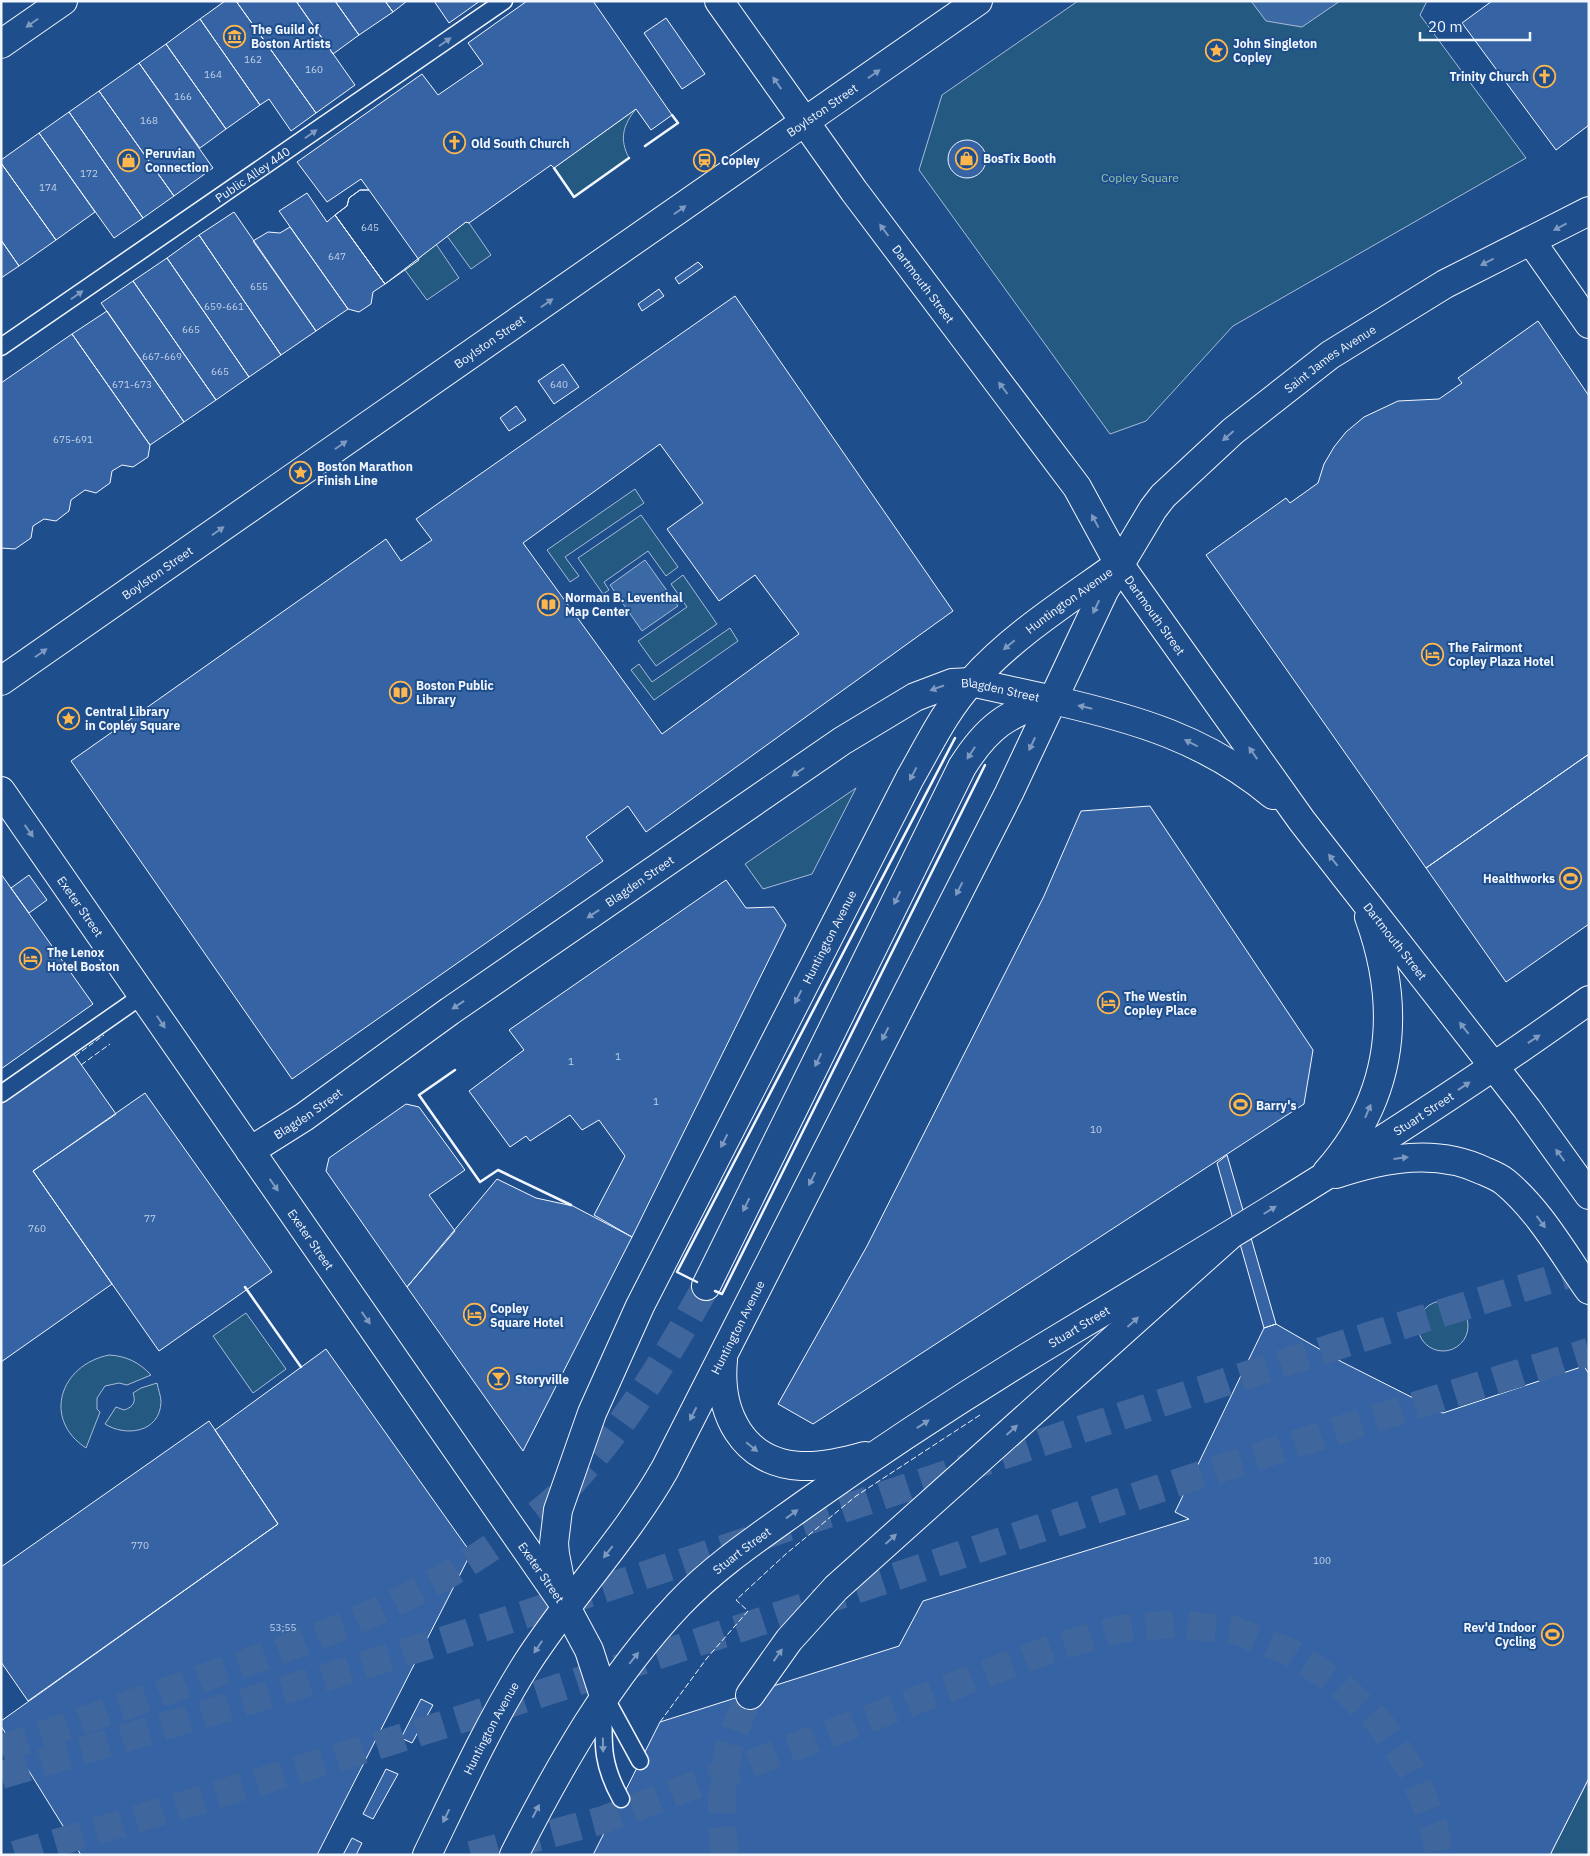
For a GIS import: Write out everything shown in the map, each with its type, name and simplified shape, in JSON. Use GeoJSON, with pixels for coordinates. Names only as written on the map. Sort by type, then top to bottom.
{"type":"FeatureCollection","features":[{"type":"Feature","properties":{"kind":"main road"},"geometry":{"type":"LineString","coordinates":[[1,44],[62,1]]}},
{"type":"Feature","properties":{"kind":"main road","name":"Dartmouth Street"},"geometry":{"type":"LineString","coordinates":[[719,1],[854,191],[1077,487],[1119,564],[1302,821],[1494,1066],[1589,1195]]}},
{"type":"Feature","properties":{"kind":"main road","name":"Boylston Street"},"geometry":{"type":"LineString","coordinates":[[1,681],[978,1]]}},
{"type":"Feature","properties":{"kind":"main road","name":"Saint James Avenue"},"geometry":{"type":"LineString","coordinates":[[1119,564],[1163,496],[1203,457],[1265,404],[1330,355],[1387,318],[1471,270],[1531,242],[1589,211]]}},
{"type":"Feature","properties":{"kind":"main road"},"geometry":{"type":"LineString","coordinates":[[1531,242],[1589,324]]}},
{"type":"Feature","properties":{"kind":"main road","name":"Huntington Avenue"},"geometry":{"type":"LineString","coordinates":[[566,1607],[555,1554],[556,1520],[575,1456],[602,1388],[632,1322],[910,778],[939,728],[971,682],[1013,642],[1119,564]]}},
{"type":"Feature","properties":{"kind":"main road","name":"Huntington Avenue"},"geometry":{"type":"LineString","coordinates":[[427,1855],[465,1776],[526,1665],[566,1607],[648,1498],[724,1355],[1009,793],[1119,564]]}},
{"type":"Feature","properties":{"kind":"main road","name":"Blagden Street"},"geometry":{"type":"LineString","coordinates":[[250,1151],[304,1117],[450,1011],[872,721],[915,697],[952,683],[971,682],[1053,700],[1131,719],[1183,739],[1243,772],[1302,821]]}},
{"type":"Feature","properties":{"kind":"main road"},"geometry":{"type":"LineString","coordinates":[[706,1286],[962,767],[974,747],[991,728],[1009,716],[1028,707],[1053,700]]}},
{"type":"Feature","properties":{"kind":"main road","name":"Exeter Street"},"geometry":{"type":"LineString","coordinates":[[1,791],[566,1607],[589,1650],[604,1696]]}},
{"type":"Feature","properties":{"kind":"main road"},"geometry":{"type":"LineString","coordinates":[[1321,1179],[1348,1148],[1364,1122],[1385,1064],[1389,1035],[1389,1002],[1385,970],[1377,939],[1363,899]]}},
{"type":"Feature","properties":{"kind":"main road","name":"Stuart Street"},"geometry":{"type":"LineString","coordinates":[[604,1696],[660,1626],[703,1581],[746,1547],[883,1451],[990,1380],[1321,1179],[1494,1066],[1589,1000]]}},
{"type":"Feature","properties":{"kind":"main road"},"geometry":{"type":"LineString","coordinates":[[1321,1179],[1375,1161],[1411,1157],[1445,1159],[1470,1164],[1503,1180],[1527,1204],[1589,1290]]}},
{"type":"Feature","properties":{"kind":"main road"},"geometry":{"type":"LineString","coordinates":[[750,1695],[789,1640],[836,1588],[1229,1236]]}},
{"type":"Feature","properties":{"kind":"main road"},"geometry":{"type":"LineString","coordinates":[[724,1355],[722,1390],[726,1410],[738,1432],[758,1452],[784,1464],[815,1466],[883,1451]]}},
{"type":"Feature","properties":{"kind":"main road"},"geometry":{"type":"LineString","coordinates":[[514,1855],[558,1771],[604,1696]]}},
{"type":"Feature","properties":{"kind":"lane","name":"Public Alley 440"},"geometry":{"type":"LineString","coordinates":[[1,347],[504,1]]}},
{"type":"Feature","properties":{"kind":"lane"},"geometry":{"type":"LineString","coordinates":[[1,1094],[143,995]]}},
{"type":"Feature","properties":{"kind":"lane"},"geometry":{"type":"LineString","coordinates":[[604,1696],[640,1761]]}},
{"type":"Feature","properties":{"kind":"lane"},"geometry":{"type":"LineString","coordinates":[[604,1696],[604,1758],[606,1770],[621,1799]]}},
{"type":"Feature","properties":{"kind":"green space","name":"Copley Square"},"geometry":{"type":"Polygon","coordinates":[[[1078,1],[1427,1],[1420,15],[1526,158],[1233,326],[1146,421],[1110,434],[919,170],[942,95],[1078,1]]]}},
{"type":"Feature","properties":{"kind":"green space"},"geometry":{"type":"Polygon","coordinates":[[[636,109],[625,127],[623,138],[629,158],[574,197],[554,168],[636,109]]]}},
{"type":"Feature","properties":{"kind":"green space"},"geometry":{"type":"Polygon","coordinates":[[[466,222],[469,223],[491,255],[471,269],[447,236],[466,222]]]}},
{"type":"Feature","properties":{"kind":"green space"},"geometry":{"type":"Polygon","coordinates":[[[436,244],[459,278],[427,300],[405,270],[436,244]]]}},
{"type":"Feature","properties":{"kind":"green space"},"geometry":{"type":"Polygon","coordinates":[[[635,489],[644,503],[565,557],[579,576],[570,582],[547,550],[635,489]]]}},
{"type":"Feature","properties":{"kind":"green space"},"geometry":{"type":"Polygon","coordinates":[[[641,515],[678,567],[666,576],[648,551],[604,582],[609,590],[603,594],[578,558],[641,515]]]}},
{"type":"Feature","properties":{"kind":"green space"},"geometry":{"type":"Polygon","coordinates":[[[683,575],[717,624],[656,666],[638,641],[687,607],[671,584],[683,575]]]}},
{"type":"Feature","properties":{"kind":"green space"},"geometry":{"type":"Polygon","coordinates":[[[730,628],[738,641],[654,700],[631,670],[639,664],[652,682],[730,628]]]}},
{"type":"Feature","properties":{"kind":"green space"},"geometry":{"type":"Polygon","coordinates":[[[856,788],[812,874],[763,889],[745,864],[856,788]]]}},
{"type":"Feature","properties":{"kind":"green space"},"geometry":{"type":"Polygon","coordinates":[[[1448,1301],[1461,1308],[1467,1316],[1467,1336],[1461,1344],[1453,1350],[1438,1351],[1425,1344],[1419,1336],[1418,1321],[1425,1308],[1433,1302],[1448,1301]]]}},
{"type":"Feature","properties":{"kind":"green space"},"geometry":{"type":"Polygon","coordinates":[[[246,1313],[286,1369],[253,1393],[213,1336],[246,1313]]]}},
{"type":"Feature","properties":{"kind":"green space"},"geometry":{"type":"Polygon","coordinates":[[[109,1355],[132,1360],[151,1375],[127,1385],[119,1383],[105,1386],[97,1398],[97,1409],[100,1412],[86,1448],[72,1436],[64,1423],[61,1408],[63,1394],[69,1381],[79,1370],[92,1361],[109,1355]]]}},
{"type":"Feature","properties":{"kind":"green space"},"geometry":{"type":"Polygon","coordinates":[[[157,1383],[161,1400],[159,1412],[155,1420],[148,1426],[140,1430],[131,1431],[113,1428],[105,1424],[116,1407],[124,1410],[132,1405],[134,1401],[133,1393],[141,1388],[157,1383]]]}},
{"type":"Feature","properties":{"kind":"green space"},"geometry":{"type":"Polygon","coordinates":[[[1589,1778],[1589,1855],[1550,1855],[1589,1778]]]}},
{"type":"Feature","properties":{"kind":"shaded area"},"geometry":{"type":"Polygon","coordinates":[[[1251,1],[1340,1],[1302,27],[1266,21],[1251,1]]]}},
{"type":"Feature","properties":{"kind":"shaded area"},"geometry":{"type":"Polygon","coordinates":[[[645,560],[678,606],[642,631],[610,585],[645,560]]]}},
{"type":"Feature","properties":{"kind":"building"},"geometry":{"type":"Polygon","coordinates":[[[225,1],[236,1],[316,113],[291,131],[269,99],[260,105],[200,19],[225,1]]]}},
{"type":"Feature","properties":{"kind":"building"},"geometry":{"type":"Polygon","coordinates":[[[236,1],[296,1],[355,85],[316,113],[236,1]]]}},
{"type":"Feature","properties":{"kind":"building"},"geometry":{"type":"Polygon","coordinates":[[[296,1],[335,1],[359,35],[333,54],[296,1]]]}},
{"type":"Feature","properties":{"kind":"building"},"geometry":{"type":"Polygon","coordinates":[[[335,1],[385,1],[393,12],[359,35],[335,1]]]}},
{"type":"Feature","properties":{"kind":"building"},"geometry":{"type":"Polygon","coordinates":[[[385,1],[407,1],[393,12],[385,1]]]}},
{"type":"Feature","properties":{"kind":"building"},"geometry":{"type":"Polygon","coordinates":[[[434,1],[480,1],[449,23],[434,1]]]}},
{"type":"Feature","properties":{"kind":"building","name":"Old South Church"},"geometry":{"type":"Polygon","coordinates":[[[527,1],[593,1],[672,115],[651,130],[636,109],[554,168],[551,165],[469,223],[466,222],[385,284],[335,215],[347,206],[349,198],[360,190],[369,190],[361,179],[327,202],[297,162],[422,74],[438,95],[483,64],[468,43],[527,1]]]}},
{"type":"Feature","properties":{"kind":"building","name":"Trinity Church"},"geometry":{"type":"Polygon","coordinates":[[[1492,1],[1589,1],[1589,125],[1556,150],[1462,23],[1492,1]]]}},
{"type":"Feature","properties":{"kind":"building"},"geometry":{"type":"Polygon","coordinates":[[[666,18],[705,74],[682,89],[644,33],[666,18]]]}},
{"type":"Feature","properties":{"kind":"building"},"geometry":{"type":"Polygon","coordinates":[[[200,19],[260,105],[226,129],[166,44],[200,19]]]}},
{"type":"Feature","properties":{"kind":"building"},"geometry":{"type":"Polygon","coordinates":[[[166,44],[226,129],[200,148],[139,63],[166,44]]]}},
{"type":"Feature","properties":{"kind":"building"},"geometry":{"type":"Polygon","coordinates":[[[139,63],[213,168],[174,196],[99,91],[139,63]]]}},
{"type":"Feature","properties":{"kind":"building"},"geometry":{"type":"Polygon","coordinates":[[[99,91],[174,196],[143,218],[69,112],[99,91]]]}},
{"type":"Feature","properties":{"kind":"building"},"geometry":{"type":"Polygon","coordinates":[[[69,112],[143,218],[114,238],[39,133],[69,112]]]}},
{"type":"Feature","properties":{"kind":"building"},"geometry":{"type":"Polygon","coordinates":[[[39,133],[95,212],[56,240],[1,163],[1,160],[39,133]]]}},
{"type":"Feature","properties":{"kind":"building","name":"BosTix Booth"},"geometry":{"type":"Polygon","coordinates":[[[967,140],[981,145],[986,159],[981,173],[967,178],[953,173],[948,159],[953,145],[967,140]]]}},
{"type":"Feature","properties":{"kind":"building"},"geometry":{"type":"Polygon","coordinates":[[[1,163],[56,240],[19,266],[1,240],[1,163]]]}},
{"type":"Feature","properties":{"kind":"building"},"geometry":{"type":"Polygon","coordinates":[[[360,190],[369,190],[419,260],[385,284],[335,215],[347,206],[349,198],[360,190]]]}},
{"type":"Feature","properties":{"kind":"building"},"geometry":{"type":"Polygon","coordinates":[[[307,193],[327,222],[335,215],[385,284],[373,292],[371,304],[359,312],[348,309],[279,211],[307,193]]]}},
{"type":"Feature","properties":{"kind":"building"},"geometry":{"type":"Polygon","coordinates":[[[234,212],[316,331],[281,355],[199,235],[234,212]]]}},
{"type":"Feature","properties":{"kind":"building"},"geometry":{"type":"Polygon","coordinates":[[[290,227],[348,309],[316,331],[253,241],[268,232],[280,233],[290,227]]]}},
{"type":"Feature","properties":{"kind":"building"},"geometry":{"type":"Polygon","coordinates":[[[199,235],[281,355],[249,377],[167,258],[199,235]]]}},
{"type":"Feature","properties":{"kind":"building"},"geometry":{"type":"Polygon","coordinates":[[[1,240],[19,266],[1,278],[1,240]]]}},
{"type":"Feature","properties":{"kind":"building"},"geometry":{"type":"Polygon","coordinates":[[[167,258],[249,377],[216,400],[133,281],[167,258]]]}},
{"type":"Feature","properties":{"kind":"building"},"geometry":{"type":"Polygon","coordinates":[[[698,262],[703,267],[679,284],[675,278],[698,262]]]}},
{"type":"Feature","properties":{"kind":"building"},"geometry":{"type":"Polygon","coordinates":[[[133,281],[216,400],[184,422],[101,303],[133,281]]]}},
{"type":"Feature","properties":{"kind":"building"},"geometry":{"type":"Polygon","coordinates":[[[659,289],[664,296],[642,311],[638,304],[659,289]]]}},
{"type":"Feature","properties":{"kind":"building","name":"Boston Public Library"},"geometry":{"type":"Polygon","coordinates":[[[735,296],[953,611],[646,832],[628,806],[586,837],[603,861],[292,1079],[71,761],[386,539],[401,561],[432,540],[416,519],[735,296]],[[660,444],[523,543],[662,734],[799,634],[755,575],[719,601],[667,529],[703,503],[660,444]]]}},
{"type":"Feature","properties":{"kind":"building"},"geometry":{"type":"Polygon","coordinates":[[[107,311],[184,422],[150,445],[72,334],[107,311]]]}},
{"type":"Feature","properties":{"kind":"building","name":"The Fairmont Copley Plaza Hotel"},"geometry":{"type":"Polygon","coordinates":[[[1538,321],[1589,396],[1589,754],[1426,868],[1206,555],[1286,498],[1290,503],[1318,483],[1324,464],[1334,447],[1346,432],[1364,417],[1398,401],[1439,399],[1462,383],[1458,378],[1538,321]]]}},
{"type":"Feature","properties":{"kind":"building"},"geometry":{"type":"Polygon","coordinates":[[[72,334],[150,445],[148,457],[133,467],[122,465],[112,471],[110,483],[96,493],[85,490],[71,500],[69,511],[56,521],[44,519],[33,526],[31,538],[15,549],[1,548],[1,383],[72,334]]]}},
{"type":"Feature","properties":{"kind":"building"},"geometry":{"type":"Polygon","coordinates":[[[563,364],[579,387],[554,404],[538,381],[563,364]]]}},
{"type":"Feature","properties":{"kind":"building"},"geometry":{"type":"Polygon","coordinates":[[[516,406],[526,420],[509,431],[500,418],[516,406]]]}},
{"type":"Feature","properties":{"kind":"building"},"geometry":{"type":"Polygon","coordinates":[[[1589,754],[1589,924],[1506,982],[1426,868],[1589,754]]]}},
{"type":"Feature","properties":{"kind":"building"},"geometry":{"type":"Polygon","coordinates":[[[1150,806],[1313,1050],[1304,1104],[813,1424],[778,1404],[867,1246],[1044,896],[1081,811],[1150,806]]]}},
{"type":"Feature","properties":{"kind":"building","name":"The Lenox Hotel Boston"},"geometry":{"type":"Polygon","coordinates":[[[1,874],[93,1004],[1,1069],[1,874]]]}},
{"type":"Feature","properties":{"kind":"building"},"geometry":{"type":"Polygon","coordinates":[[[29,875],[47,900],[29,913],[11,888],[29,875]]]}},
{"type":"Feature","properties":{"kind":"building"},"geometry":{"type":"Polygon","coordinates":[[[726,880],[746,908],[774,907],[786,925],[632,1237],[594,1215],[625,1156],[599,1120],[582,1130],[570,1115],[530,1141],[526,1136],[510,1147],[469,1091],[524,1050],[509,1030],[726,880]]]}},
{"type":"Feature","properties":{"kind":"building"},"geometry":{"type":"Polygon","coordinates":[[[73,1053],[116,1114],[33,1171],[112,1284],[1,1362],[1,1104],[73,1053]]]}},
{"type":"Feature","properties":{"kind":"building"},"geometry":{"type":"Polygon","coordinates":[[[145,1093],[272,1272],[159,1351],[33,1171],[145,1093]]]}},
{"type":"Feature","properties":{"kind":"building"},"geometry":{"type":"Polygon","coordinates":[[[406,1104],[419,1107],[465,1170],[429,1195],[455,1231],[407,1287],[326,1171],[329,1158],[406,1104]]]}},
{"type":"Feature","properties":{"kind":"building"},"geometry":{"type":"Polygon","coordinates":[[[1227,1155],[1276,1324],[1264,1328],[1217,1163],[1227,1155]]]}},
{"type":"Feature","properties":{"kind":"building"},"geometry":{"type":"Polygon","coordinates":[[[497,1179],[536,1198],[573,1206],[632,1237],[523,1451],[407,1287],[497,1179]]]}},
{"type":"Feature","properties":{"kind":"building"},"geometry":{"type":"Polygon","coordinates":[[[1276,1324],[1342,1362],[1443,1413],[1584,1366],[1589,1374],[1589,1778],[1550,1855],[593,1855],[660,1722],[899,1646],[923,1601],[1189,1519],[1175,1512],[1264,1328],[1276,1324]]]}},
{"type":"Feature","properties":{"kind":"building"},"geometry":{"type":"Polygon","coordinates":[[[326,1349],[471,1553],[317,1855],[81,1855],[1,1726],[1,1721],[278,1524],[215,1430],[326,1349]]]}},
{"type":"Feature","properties":{"kind":"building"},"geometry":{"type":"Polygon","coordinates":[[[209,1421],[278,1524],[28,1701],[1,1662],[1,1567],[209,1421]]]}},
{"type":"Feature","properties":{"kind":"building"},"geometry":{"type":"Polygon","coordinates":[[[421,1699],[433,1705],[412,1743],[401,1738],[421,1699]]]}},
{"type":"Feature","properties":{"kind":"building"},"geometry":{"type":"Polygon","coordinates":[[[386,1769],[398,1774],[373,1819],[363,1814],[386,1769]]]}},
{"type":"Feature","properties":{"kind":"building"},"geometry":{"type":"Polygon","coordinates":[[[352,1838],[362,1843],[356,1855],[343,1855],[352,1838]]]}},
{"type":"Feature","properties":{"kind":"tunnel"},"geometry":{"type":"LineString","coordinates":[[1,1775],[278,1692],[485,1627],[1199,1391],[1589,1268]]}},
{"type":"Feature","properties":{"kind":"tunnel"},"geometry":{"type":"LineString","coordinates":[[1,1749],[255,1660],[328,1632],[399,1601],[468,1563],[541,1511],[568,1487],[595,1456],[647,1386],[706,1286]]}},
{"type":"Feature","properties":{"kind":"tunnel"},"geometry":{"type":"LineString","coordinates":[[15,1855],[501,1706],[1206,1473],[1589,1352]]}},
{"type":"Feature","properties":{"kind":"tunnel"},"geometry":{"type":"LineString","coordinates":[[471,1855],[603,1820],[1056,1647],[1120,1629],[1175,1624],[1234,1630],[1290,1652],[1339,1684],[1380,1723],[1412,1771],[1434,1825],[1439,1855]]}},
{"type":"Feature","properties":{"kind":"tunnel"},"geometry":{"type":"LineString","coordinates":[[725,1855],[722,1826],[722,1796],[725,1767],[734,1733],[750,1695]]}},
{"type":"Feature","properties":{"kind":"fence"},"geometry":{"type":"LineString","coordinates":[[75,1056],[104,1035]]}},
{"type":"Feature","properties":{"kind":"fence"},"geometry":{"type":"LineString","coordinates":[[81,1065],[110,1044]]}},
{"type":"Feature","properties":{"kind":"fence"},"geometry":{"type":"LineString","coordinates":[[660,1722],[707,1658],[748,1611],[736,1600],[787,1553],[856,1496],[980,1415]]}},
{"type":"Feature","properties":{"kind":"wall"},"geometry":{"type":"LineString","coordinates":[[645,146],[678,123],[672,115]]}},
{"type":"Feature","properties":{"kind":"wall"},"geometry":{"type":"LineString","coordinates":[[554,168],[574,197],[629,158]]}},
{"type":"Feature","properties":{"kind":"wall"},"geometry":{"type":"LineString","coordinates":[[697,1282],[677,1272],[955,738]]}},
{"type":"Feature","properties":{"kind":"wall"},"geometry":{"type":"LineString","coordinates":[[715,1291],[722,1294],[985,765]]}},
{"type":"Feature","properties":{"kind":"wall"},"geometry":{"type":"LineString","coordinates":[[455,1070],[419,1095],[480,1182],[498,1170],[571,1205]]}},
{"type":"Feature","properties":{"kind":"wall"},"geometry":{"type":"LineString","coordinates":[[245,1287],[301,1367]]}},
{"type":"Feature","properties":{"kind":"place","name":"The Guild of Boston Artists"},"geometry":{"type":"Point","coordinates":[235,36]}},
{"type":"Feature","properties":{"kind":"place","name":"John Singleton Copley"},"geometry":{"type":"Point","coordinates":[1217,50]}},
{"type":"Feature","properties":{"kind":"place","name":"Trinity Church"},"geometry":{"type":"Point","coordinates":[1545,76]}},
{"type":"Feature","properties":{"kind":"place","name":"Old South Church"},"geometry":{"type":"Point","coordinates":[455,143]}},
{"type":"Feature","properties":{"kind":"place","name":"BosTix Booth"},"geometry":{"type":"Point","coordinates":[967,158]}},
{"type":"Feature","properties":{"kind":"place","name":"Peruvian Connection"},"geometry":{"type":"Point","coordinates":[129,160]}},
{"type":"Feature","properties":{"kind":"place","name":"Copley"},"geometry":{"type":"Point","coordinates":[705,160]}},
{"type":"Feature","properties":{"kind":"place","name":"Boston Marathon Finish Line"},"geometry":{"type":"Point","coordinates":[301,473]}},
{"type":"Feature","properties":{"kind":"place","name":"Norman B. Leventhal Map Center"},"geometry":{"type":"Point","coordinates":[549,604]}},
{"type":"Feature","properties":{"kind":"place","name":"The Fairmont Copley Plaza Hotel"},"geometry":{"type":"Point","coordinates":[1432,654]}},
{"type":"Feature","properties":{"kind":"place","name":"Boston Public Library"},"geometry":{"type":"Point","coordinates":[400,692]}},
{"type":"Feature","properties":{"kind":"place","name":"Central Library in Copley Square"},"geometry":{"type":"Point","coordinates":[69,718]}},
{"type":"Feature","properties":{"kind":"place","name":"Healthworks"},"geometry":{"type":"Point","coordinates":[1571,878]}},
{"type":"Feature","properties":{"kind":"place","name":"The Lenox Hotel Boston"},"geometry":{"type":"Point","coordinates":[31,959]}},
{"type":"Feature","properties":{"kind":"place","name":"The Westin Copley Place"},"geometry":{"type":"Point","coordinates":[1108,1003]}},
{"type":"Feature","properties":{"kind":"place","name":"Barry's"},"geometry":{"type":"Point","coordinates":[1240,1105]}},
{"type":"Feature","properties":{"kind":"place","name":"Copley Square Hotel"},"geometry":{"type":"Point","coordinates":[474,1315]}},
{"type":"Feature","properties":{"kind":"place","name":"Storyville"},"geometry":{"type":"Point","coordinates":[499,1379]}},
{"type":"Feature","properties":{"kind":"place","name":"Rev'd Indoor Cycling"},"geometry":{"type":"Point","coordinates":[1552,1634]}}]}
